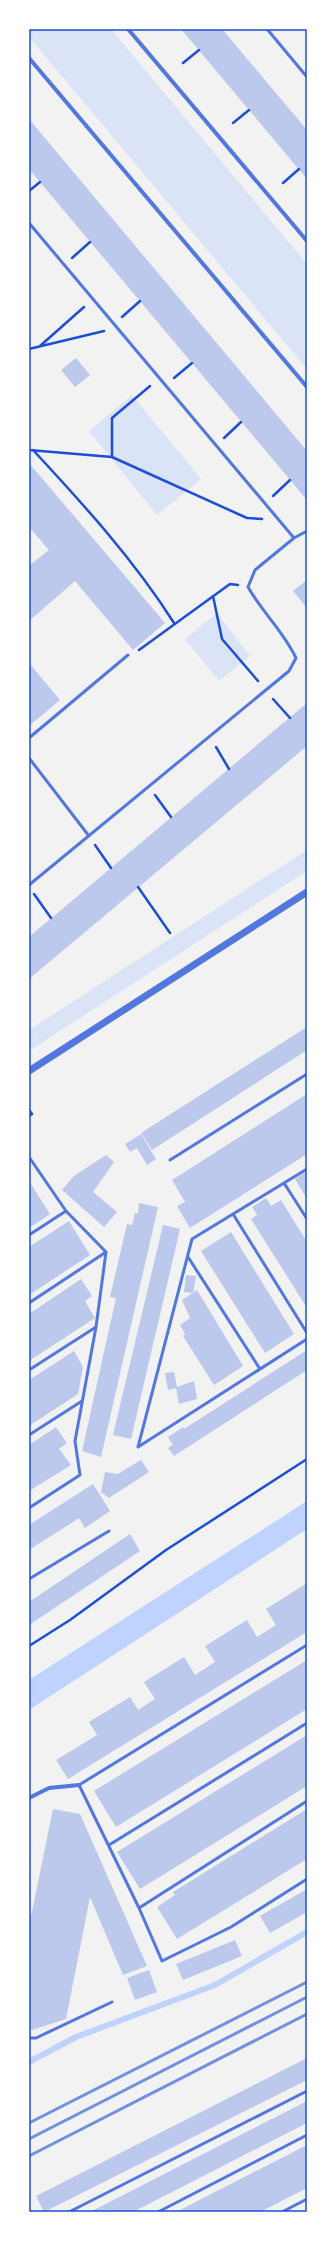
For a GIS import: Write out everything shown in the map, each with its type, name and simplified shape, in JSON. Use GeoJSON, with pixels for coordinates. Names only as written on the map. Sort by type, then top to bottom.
{"type":"FeatureCollection","features":[{"type":"Feature","properties":{"kind":"street"},"geometry":{"type":"LineString","coordinates":[[128,29],[307,241]]}},
{"type":"Feature","properties":{"kind":"street"},"geometry":{"type":"LineString","coordinates":[[29,58],[307,387]]}},
{"type":"Feature","properties":{"kind":"street"},"geometry":{"type":"LineString","coordinates":[[29,1071],[307,892]]}},
{"type":"Feature","properties":{"kind":"street"},"geometry":{"type":"LineString","coordinates":[[29,1798],[49,1788],[80,1785]]}},
{"type":"Feature","properties":{"kind":"lane"},"geometry":{"type":"LineString","coordinates":[[267,29],[307,77]]}},
{"type":"Feature","properties":{"kind":"lane"},"geometry":{"type":"LineString","coordinates":[[29,223],[294,538]]}},
{"type":"Feature","properties":{"kind":"lane"},"geometry":{"type":"LineString","coordinates":[[29,886],[148,786],[289,671],[296,658],[289,643],[256,600],[248,587],[255,570],[294,538],[307,531]]}},
{"type":"Feature","properties":{"kind":"lane"},"geometry":{"type":"LineString","coordinates":[[29,738],[128,655]]}},
{"type":"Feature","properties":{"kind":"lane"},"geometry":{"type":"LineString","coordinates":[[29,758],[89,836]]}},
{"type":"Feature","properties":{"kind":"lane"},"geometry":{"type":"LineString","coordinates":[[170,1160],[307,1074]]}},
{"type":"Feature","properties":{"kind":"lane"},"geometry":{"type":"LineString","coordinates":[[29,1157],[66,1211],[106,1252]]}},
{"type":"Feature","properties":{"kind":"lane"},"geometry":{"type":"LineString","coordinates":[[29,1167],[34,1164]]}},
{"type":"Feature","properties":{"kind":"lane"},"geometry":{"type":"LineString","coordinates":[[307,1169],[192,1239],[138,1447],[307,1339]]}},
{"type":"Feature","properties":{"kind":"lane"},"geometry":{"type":"LineString","coordinates":[[284,1183],[307,1219]]}},
{"type":"Feature","properties":{"kind":"lane"},"geometry":{"type":"LineString","coordinates":[[29,1235],[66,1211]]}},
{"type":"Feature","properties":{"kind":"lane"},"geometry":{"type":"LineString","coordinates":[[233,1214],[307,1332]]}},
{"type":"Feature","properties":{"kind":"lane"},"geometry":{"type":"LineString","coordinates":[[29,1303],[106,1252]]}},
{"type":"Feature","properties":{"kind":"lane"},"geometry":{"type":"LineString","coordinates":[[29,1508],[80,1474],[75,1441],[96,1327],[106,1252]]}},
{"type":"Feature","properties":{"kind":"lane"},"geometry":{"type":"LineString","coordinates":[[188,1257],[260,1369]]}},
{"type":"Feature","properties":{"kind":"lane"},"geometry":{"type":"LineString","coordinates":[[29,1370],[96,1327]]}},
{"type":"Feature","properties":{"kind":"lane"},"geometry":{"type":"LineString","coordinates":[[29,1435],[82,1401]]}},
{"type":"Feature","properties":{"kind":"lane"},"geometry":{"type":"LineString","coordinates":[[29,1579],[109,1530]]}},
{"type":"Feature","properties":{"kind":"lane"},"geometry":{"type":"LineString","coordinates":[[307,1645],[80,1785],[139,1908],[162,1961],[231,1927],[307,1879]]}},
{"type":"Feature","properties":{"kind":"lane"},"geometry":{"type":"LineString","coordinates":[[108,1845],[307,1723]]}},
{"type":"Feature","properties":{"kind":"lane"},"geometry":{"type":"LineString","coordinates":[[139,1908],[307,1801]]}},
{"type":"Feature","properties":{"kind":"lane"},"geometry":{"type":"LineString","coordinates":[[29,2038],[36,2038],[112,2002]]}},
{"type":"Feature","properties":{"kind":"lane"},"geometry":{"type":"LineString","coordinates":[[69,2212],[307,2091]]}},
{"type":"Feature","properties":{"kind":"lane"},"geometry":{"type":"LineString","coordinates":[[158,2212],[307,2136]]}},
{"type":"Feature","properties":{"kind":"lane"},"geometry":{"type":"LineString","coordinates":[[282,2212],[307,2199]]}},
{"type":"Feature","properties":{"kind":"path"},"geometry":{"type":"LineString","coordinates":[[183,63],[199,50]]}},
{"type":"Feature","properties":{"kind":"path"},"geometry":{"type":"LineString","coordinates":[[233,123],[249,110]]}},
{"type":"Feature","properties":{"kind":"path"},"geometry":{"type":"LineString","coordinates":[[283,182],[299,169]]}},
{"type":"Feature","properties":{"kind":"path"},"geometry":{"type":"LineString","coordinates":[[29,191],[40,182]]}},
{"type":"Feature","properties":{"kind":"path"},"geometry":{"type":"LineString","coordinates":[[64,265],[90,242]]}},
{"type":"Feature","properties":{"kind":"path"},"geometry":{"type":"LineString","coordinates":[[40,346],[94,299]]}},
{"type":"Feature","properties":{"kind":"path"},"geometry":{"type":"LineString","coordinates":[[29,349],[104,331],[140,301]]}},
{"type":"Feature","properties":{"kind":"path"},"geometry":{"type":"LineString","coordinates":[[165,384],[192,363]]}},
{"type":"Feature","properties":{"kind":"path"},"geometry":{"type":"LineString","coordinates":[[112,457],[112,418],[160,378]]}},
{"type":"Feature","properties":{"kind":"path"},"geometry":{"type":"LineString","coordinates":[[216,444],[241,422]]}},
{"type":"Feature","properties":{"kind":"path"},"geometry":{"type":"LineString","coordinates":[[31,450],[112,457],[247,518],[280,520]]}},
{"type":"Feature","properties":{"kind":"path"},"geometry":{"type":"LineString","coordinates":[[31,450],[114,541],[158,598],[174,623]]}},
{"type":"Feature","properties":{"kind":"path"},"geometry":{"type":"LineString","coordinates":[[265,502],[290,480]]}},
{"type":"Feature","properties":{"kind":"path"},"geometry":{"type":"LineString","coordinates":[[128,655],[136,652],[174,623],[230,584],[248,587]]}},
{"type":"Feature","properties":{"kind":"path"},"geometry":{"type":"LineString","coordinates":[[213,596],[222,639],[290,718]]}},
{"type":"Feature","properties":{"kind":"path"},"geometry":{"type":"LineString","coordinates":[[209,737],[229,769]]}},
{"type":"Feature","properties":{"kind":"path"},"geometry":{"type":"LineString","coordinates":[[148,786],[171,817]]}},
{"type":"Feature","properties":{"kind":"path"},"geometry":{"type":"LineString","coordinates":[[89,836],[111,868]]}},
{"type":"Feature","properties":{"kind":"path"},"geometry":{"type":"LineString","coordinates":[[29,886],[51,918]]}},
{"type":"Feature","properties":{"kind":"path"},"geometry":{"type":"LineString","coordinates":[[138,887],[170,933]]}},
{"type":"Feature","properties":{"kind":"path"},"geometry":{"type":"LineString","coordinates":[[29,1110],[32,1114],[29,1116]]}},
{"type":"Feature","properties":{"kind":"path"},"geometry":{"type":"LineString","coordinates":[[29,1646],[70,1620],[172,1546],[307,1459]]}},
{"type":"Feature","properties":{"kind":"shaded area"},"geometry":{"type":"Polygon","coordinates":[[[29,29],[111,29],[307,264],[307,369],[29,37],[29,29]]]}},
{"type":"Feature","properties":{"kind":"shaded area"},"geometry":{"type":"Polygon","coordinates":[[[132,395],[201,479],[157,515],[89,431],[132,395]]]}},
{"type":"Feature","properties":{"kind":"shaded area"},"geometry":{"type":"Polygon","coordinates":[[[217,613],[250,656],[219,681],[185,639],[217,613]]]}},
{"type":"Feature","properties":{"kind":"shaded area"},"geometry":{"type":"Polygon","coordinates":[[[307,850],[307,871],[29,1051],[29,1030],[307,850]]]}},
{"type":"Feature","properties":{"kind":"water"},"geometry":{"type":"Polygon","coordinates":[[[307,1501],[307,1529],[29,1710],[29,1680],[307,1501]]]}},
{"type":"Feature","properties":{"kind":"building"},"geometry":{"type":"Polygon","coordinates":[[[181,29],[222,29],[307,130],[307,179],[181,29]]]}},
{"type":"Feature","properties":{"kind":"building"},"geometry":{"type":"Polygon","coordinates":[[[29,119],[307,451],[307,500],[29,169],[29,119]]]}},
{"type":"Feature","properties":{"kind":"building"},"geometry":{"type":"Polygon","coordinates":[[[76,358],[90,375],[75,387],[61,370],[76,358]]]}},
{"type":"Feature","properties":{"kind":"building"},"geometry":{"type":"Polygon","coordinates":[[[29,463],[165,623],[133,650],[75,581],[29,621],[29,566],[49,550],[29,527],[29,463]]]}},
{"type":"Feature","properties":{"kind":"building"},"geometry":{"type":"Polygon","coordinates":[[[307,580],[307,608],[293,591],[307,580]]]}},
{"type":"Feature","properties":{"kind":"building"},"geometry":{"type":"Polygon","coordinates":[[[29,663],[60,700],[29,726],[29,663]]]}},
{"type":"Feature","properties":{"kind":"building"},"geometry":{"type":"Polygon","coordinates":[[[307,703],[307,746],[29,979],[29,937],[307,703]]]}},
{"type":"Feature","properties":{"kind":"building"},"geometry":{"type":"Polygon","coordinates":[[[307,1027],[307,1050],[152,1150],[141,1133],[307,1027]]]}},
{"type":"Feature","properties":{"kind":"building"},"geometry":{"type":"Polygon","coordinates":[[[307,1094],[307,1154],[190,1228],[177,1206],[185,1202],[172,1180],[307,1094]]]}},
{"type":"Feature","properties":{"kind":"building"},"geometry":{"type":"Polygon","coordinates":[[[141,1134],[156,1159],[147,1165],[137,1148],[130,1152],[125,1144],[141,1134]]]}},
{"type":"Feature","properties":{"kind":"building"},"geometry":{"type":"Polygon","coordinates":[[[106,1155],[114,1162],[93,1192],[117,1212],[104,1227],[62,1190],[74,1176],[106,1155]]]}},
{"type":"Feature","properties":{"kind":"building"},"geometry":{"type":"Polygon","coordinates":[[[307,1171],[307,1199],[295,1179],[307,1171]]]}},
{"type":"Feature","properties":{"kind":"building"},"geometry":{"type":"Polygon","coordinates":[[[29,1181],[50,1214],[29,1228],[29,1181]]]}},
{"type":"Feature","properties":{"kind":"building"},"geometry":{"type":"Polygon","coordinates":[[[266,1198],[271,1206],[281,1200],[307,1242],[307,1308],[251,1219],[257,1215],[252,1207],[266,1198]]]}},
{"type":"Feature","properties":{"kind":"building"},"geometry":{"type":"Polygon","coordinates":[[[139,1203],[158,1207],[101,1457],[82,1451],[116,1298],[110,1297],[127,1224],[132,1225],[135,1213],[138,1214],[139,1203]]]}},
{"type":"Feature","properties":{"kind":"building"},"geometry":{"type":"Polygon","coordinates":[[[69,1221],[90,1255],[29,1295],[29,1247],[69,1221]]]}},
{"type":"Feature","properties":{"kind":"building"},"geometry":{"type":"Polygon","coordinates":[[[163,1225],[180,1229],[131,1439],[113,1435],[163,1225]]]}},
{"type":"Feature","properties":{"kind":"building"},"geometry":{"type":"Polygon","coordinates":[[[231,1232],[294,1334],[265,1353],[201,1251],[231,1232]]]}},
{"type":"Feature","properties":{"kind":"building"},"geometry":{"type":"Polygon","coordinates":[[[186,1275],[196,1276],[193,1293],[184,1292],[186,1275]]]}},
{"type":"Feature","properties":{"kind":"building"},"geometry":{"type":"Polygon","coordinates":[[[81,1279],[92,1296],[85,1301],[95,1318],[29,1361],[29,1314],[81,1279]]]}},
{"type":"Feature","properties":{"kind":"building"},"geometry":{"type":"Polygon","coordinates":[[[197,1290],[243,1366],[214,1385],[183,1336],[185,1334],[180,1325],[190,1318],[182,1300],[197,1290]]]}},
{"type":"Feature","properties":{"kind":"building"},"geometry":{"type":"Polygon","coordinates":[[[307,1350],[307,1370],[174,1456],[168,1448],[173,1445],[168,1437],[183,1427],[184,1429],[307,1350]]]}},
{"type":"Feature","properties":{"kind":"building"},"geometry":{"type":"Polygon","coordinates":[[[74,1351],[83,1367],[78,1394],[29,1426],[29,1380],[74,1351]]]}},
{"type":"Feature","properties":{"kind":"building"},"geometry":{"type":"Polygon","coordinates":[[[174,1372],[177,1387],[194,1381],[197,1399],[179,1404],[176,1388],[168,1390],[165,1373],[174,1372]]]}},
{"type":"Feature","properties":{"kind":"building"},"geometry":{"type":"Polygon","coordinates":[[[56,1427],[67,1443],[59,1449],[71,1465],[29,1491],[29,1445],[56,1427]]]}},
{"type":"Feature","properties":{"kind":"building"},"geometry":{"type":"Polygon","coordinates":[[[141,1460],[149,1472],[109,1498],[101,1492],[105,1472],[118,1474],[141,1460]]]}},
{"type":"Feature","properties":{"kind":"building"},"geometry":{"type":"Polygon","coordinates":[[[93,1484],[110,1511],[85,1528],[79,1518],[29,1550],[29,1525],[93,1484]]]}},
{"type":"Feature","properties":{"kind":"building"},"geometry":{"type":"Polygon","coordinates":[[[130,1534],[140,1551],[29,1625],[29,1602],[130,1534]]]}},
{"type":"Feature","properties":{"kind":"building"},"geometry":{"type":"Polygon","coordinates":[[[307,1583],[307,1632],[68,1779],[56,1760],[97,1735],[89,1722],[130,1697],[138,1710],[155,1699],[144,1682],[184,1657],[195,1675],[215,1662],[205,1646],[247,1620],[257,1637],[276,1625],[266,1609],[307,1583]]]}},
{"type":"Feature","properties":{"kind":"building"},"geometry":{"type":"Polygon","coordinates":[[[307,1660],[307,1709],[116,1827],[94,1791],[307,1660]]]}},
{"type":"Feature","properties":{"kind":"building"},"geometry":{"type":"Polygon","coordinates":[[[307,1735],[307,1786],[140,1889],[117,1852],[307,1735]]]}},
{"type":"Feature","properties":{"kind":"building"},"geometry":{"type":"Polygon","coordinates":[[[53,1809],[80,1814],[147,1966],[123,1975],[90,1897],[66,2019],[32,2030],[29,2029],[29,1926],[53,1809]]]}},
{"type":"Feature","properties":{"kind":"building"},"geometry":{"type":"Polygon","coordinates":[[[307,1809],[307,1859],[177,1939],[157,1907],[175,1895],[173,1892],[307,1809]]]}},
{"type":"Feature","properties":{"kind":"building"},"geometry":{"type":"Polygon","coordinates":[[[307,1889],[307,1912],[270,1933],[260,1916],[307,1889]]]}},
{"type":"Feature","properties":{"kind":"building"},"geometry":{"type":"Polygon","coordinates":[[[235,1940],[242,1956],[183,1980],[176,1964],[235,1940]]]}},
{"type":"Feature","properties":{"kind":"building"},"geometry":{"type":"Polygon","coordinates":[[[149,1970],[157,1992],[135,2000],[127,1978],[149,1970]]]}},
{"type":"Feature","properties":{"kind":"building"},"geometry":{"type":"Polygon","coordinates":[[[307,2058],[307,2080],[44,2212],[36,2196],[307,2058]]]}},
{"type":"Feature","properties":{"kind":"building"},"geometry":{"type":"Polygon","coordinates":[[[307,2101],[307,2123],[133,2212],[90,2212],[307,2101]]]}},
{"type":"Feature","properties":{"kind":"building"},"geometry":{"type":"Polygon","coordinates":[[[307,2145],[307,2188],[260,2212],[176,2212],[307,2145]]]}},
{"type":"Feature","properties":{"kind":"waterway"},"geometry":{"type":"LineString","coordinates":[[29,2062],[76,2037],[215,1985],[307,1932]]}},
{"type":"Feature","properties":{"kind":"railway"},"geometry":{"type":"LineString","coordinates":[[29,2123],[307,1982]]}},
{"type":"Feature","properties":{"kind":"railway"},"geometry":{"type":"LineString","coordinates":[[29,2139],[307,1997]]}},
{"type":"Feature","properties":{"kind":"railway"},"geometry":{"type":"LineString","coordinates":[[29,2156],[307,2014]]}}]}
